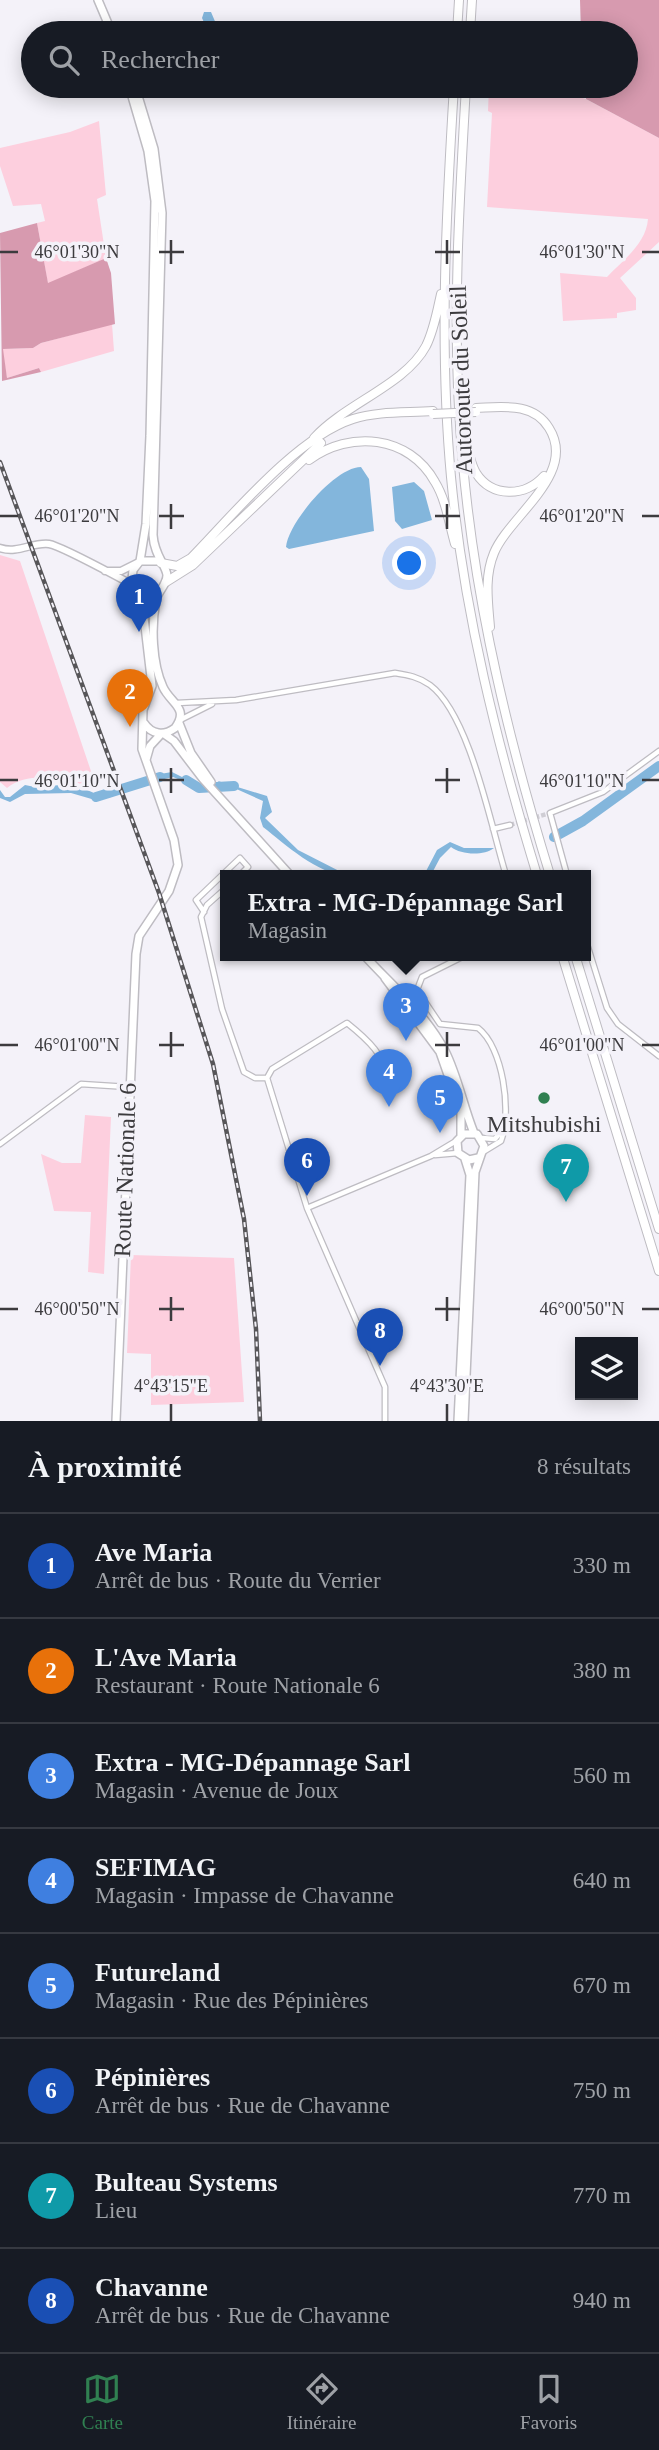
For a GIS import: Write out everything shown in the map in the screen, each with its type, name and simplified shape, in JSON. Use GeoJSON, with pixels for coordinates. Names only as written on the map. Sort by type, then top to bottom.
{"type":"FeatureCollection","features":[{"type":"Feature","properties":{"kind":"highway"},"geometry":{"type":"LineString","coordinates":[[458,21],[459,0]]}},
{"type":"Feature","properties":{"kind":"highway"},"geometry":{"type":"LineString","coordinates":[[471,21],[472,0]]}},
{"type":"Feature","properties":{"kind":"highway","name":"Autoroute du Soleil"},"geometry":{"type":"LineString","coordinates":[[453,98],[444,279],[448,431],[466,586],[496,736],[536,870]]}},
{"type":"Feature","properties":{"kind":"highway","name":"Autoroute du Soleil"},"geometry":{"type":"LineString","coordinates":[[466,98],[457,275],[459,408],[473,552],[494,672],[512,748],[549,870]]}},
{"type":"Feature","properties":{"kind":"highway"},"geometry":{"type":"LineString","coordinates":[[160,562],[177,566],[186,562],[246,499],[346,410],[399,376],[415,362],[431,336],[444,279]]}},
{"type":"Feature","properties":{"kind":"highway"},"geometry":{"type":"LineString","coordinates":[[302,450],[353,419],[511,407],[529,410],[549,428],[556,450],[549,476],[500,541],[490,564],[487,595],[494,672]]}},
{"type":"Feature","properties":{"kind":"highway"},"geometry":{"type":"LineString","coordinates":[[459,408],[472,464],[484,483],[498,490],[511,492],[524,490],[539,482],[552,458],[551,444],[543,426],[532,416],[518,411],[476,410]]}},
{"type":"Feature","properties":{"kind":"highway"},"geometry":{"type":"LineString","coordinates":[[166,582],[193,565],[295,470],[321,442],[349,425],[378,418],[433,413]]}},
{"type":"Feature","properties":{"kind":"highway"},"geometry":{"type":"LineString","coordinates":[[295,470],[323,451],[353,441],[381,442],[409,454],[426,469],[439,488],[466,586]]}},
{"type":"Feature","properties":{"kind":"highway"},"geometry":{"type":"LineString","coordinates":[[564,961],[659,1271]]}},
{"type":"Feature","properties":{"kind":"highway"},"geometry":{"type":"LineString","coordinates":[[577,961],[659,1228]]}},
{"type":"Feature","properties":{"kind":"main road"},"geometry":{"type":"LineString","coordinates":[[98,0],[107,21]]}},
{"type":"Feature","properties":{"kind":"main road"},"geometry":{"type":"LineString","coordinates":[[135,98],[151,167],[160,224],[153,535],[160,562],[167,574],[154,615],[154,639],[161,684],[169,697]]}},
{"type":"Feature","properties":{"kind":"main road"},"geometry":{"type":"LineString","coordinates":[[160,224],[146,524],[139,562],[132,574],[138,589],[151,667],[149,700],[143,710],[144,721],[148,729],[174,741],[286,870]]}},
{"type":"Feature","properties":{"kind":"main road"},"geometry":{"type":"LineString","coordinates":[[0,548],[13,551],[47,544],[138,589],[151,594],[160,590]]}},
{"type":"Feature","properties":{"kind":"main road"},"geometry":{"type":"LineString","coordinates":[[100,570],[121,571],[148,559],[160,562]]}},
{"type":"Feature","properties":{"kind":"main road"},"geometry":{"type":"LineString","coordinates":[[149,700],[159,695],[177,702],[180,721],[191,752],[206,780]]}},
{"type":"Feature","properties":{"kind":"main road","name":"Route Nationale 6"},"geometry":{"type":"LineString","coordinates":[[116,1421],[128,1087],[139,936],[176,879],[178,865],[174,840],[142,748],[144,721]]}},
{"type":"Feature","properties":{"kind":"main road"},"geometry":{"type":"LineString","coordinates":[[148,769],[150,746],[180,721]]}},
{"type":"Feature","properties":{"kind":"main road"},"geometry":{"type":"LineString","coordinates":[[369,961],[440,1052],[461,1112],[461,1156],[470,1175],[458,1421]]}},
{"type":"Feature","properties":{"kind":"main road"},"geometry":{"type":"LineString","coordinates":[[385,978],[393,983],[435,1034],[456,1077],[474,1133],[482,1138],[464,1421]]}},
{"type":"Feature","properties":{"kind":"main road"},"geometry":{"type":"LineString","coordinates":[[459,1138],[474,1133]]}},
{"type":"Feature","properties":{"kind":"main road"},"geometry":{"type":"LineString","coordinates":[[461,1156],[480,1155]]}},
{"type":"Feature","properties":{"kind":"street"},"geometry":{"type":"LineString","coordinates":[[180,721],[188,713],[216,703],[395,673],[416,677],[432,686],[465,740],[480,778],[504,870]]}},
{"type":"Feature","properties":{"kind":"street"},"geometry":{"type":"LineString","coordinates":[[177,702],[216,703]]}},
{"type":"Feature","properties":{"kind":"street"},"geometry":{"type":"LineString","coordinates":[[565,870],[551,813],[603,792],[659,751]]}},
{"type":"Feature","properties":{"kind":"street"},"geometry":{"type":"LineString","coordinates":[[493,829],[510,825]]}},
{"type":"Feature","properties":{"kind":"street"},"geometry":{"type":"LineString","coordinates":[[227,870],[240,858],[248,867],[245,870]]}},
{"type":"Feature","properties":{"kind":"street"},"geometry":{"type":"LineString","coordinates":[[204,912],[196,900],[220,877]]}},
{"type":"Feature","properties":{"kind":"street"},"geometry":{"type":"LineString","coordinates":[[220,895],[201,917],[222,1009],[244,1072],[255,1078],[267,1078]]}},
{"type":"Feature","properties":{"kind":"street"},"geometry":{"type":"LineString","coordinates":[[591,958],[607,1008],[618,1024],[659,1056]]}},
{"type":"Feature","properties":{"kind":"street"},"geometry":{"type":"LineString","coordinates":[[454,961],[422,977],[417,986],[418,994],[440,1024],[475,1027],[485,1035],[506,1087],[501,1140],[480,1155]]}},
{"type":"Feature","properties":{"kind":"street"},"geometry":{"type":"LineString","coordinates":[[385,1421],[385,1387],[307,1208],[267,1078],[272,1069],[347,1023],[371,1043],[388,1070],[390,1083]]}},
{"type":"Feature","properties":{"kind":"street"},"geometry":{"type":"LineString","coordinates":[[0,1144],[81,1084],[128,1087]]}},
{"type":"Feature","properties":{"kind":"street"},"geometry":{"type":"LineString","coordinates":[[482,1138],[495,1139],[504,1127]]}},
{"type":"Feature","properties":{"kind":"street"},"geometry":{"type":"LineString","coordinates":[[307,1208],[430,1156],[459,1138]]}},
{"type":"Feature","properties":{"kind":"street"},"geometry":{"type":"LineString","coordinates":[[430,1156],[461,1156]]}},
{"type":"Feature","properties":{"kind":"shaded area"},"geometry":{"type":"Polygon","coordinates":[[[580,0],[659,0],[659,138],[586,99],[638,98],[638,21],[581,21],[580,0]]]}},
{"type":"Feature","properties":{"kind":"shaded area"},"geometry":{"type":"Polygon","coordinates":[[[489,98],[583,98],[659,138],[659,242],[620,278],[636,298],[636,310],[617,313],[617,318],[563,321],[560,273],[607,277],[638,244],[648,219],[487,207],[492,113],[488,111],[489,98]]]}},
{"type":"Feature","properties":{"kind":"shaded area"},"geometry":{"type":"Polygon","coordinates":[[[99,121],[106,195],[97,199],[106,258],[48,284],[37,223],[45,221],[41,204],[13,206],[0,166],[0,148],[70,132],[99,121]]]}},
{"type":"Feature","properties":{"kind":"shaded area"},"geometry":{"type":"Polygon","coordinates":[[[37,223],[48,283],[106,258],[111,273],[115,324],[41,343],[33,348],[3,349],[7,378],[39,368],[41,372],[2,381],[0,233],[37,223]]]}},
{"type":"Feature","properties":{"kind":"shaded area"},"geometry":{"type":"Polygon","coordinates":[[[112,324],[114,351],[41,372],[39,368],[7,378],[2,349],[33,348],[41,343],[112,324]]]}},
{"type":"Feature","properties":{"kind":"shaded area"},"geometry":{"type":"Polygon","coordinates":[[[0,555],[20,561],[97,789],[51,778],[27,779],[7,788],[0,782],[0,555]]]}},
{"type":"Feature","properties":{"kind":"shaded area"},"geometry":{"type":"Polygon","coordinates":[[[85,1115],[111,1117],[104,1274],[88,1272],[91,1212],[54,1211],[41,1154],[62,1163],[81,1163],[85,1115]]]}},
{"type":"Feature","properties":{"kind":"shaded area"},"geometry":{"type":"Polygon","coordinates":[[[131,1255],[234,1258],[244,1402],[151,1405],[151,1354],[127,1353],[131,1255]]]}},
{"type":"Feature","properties":{"kind":"water"},"geometry":{"type":"Polygon","coordinates":[[[204,12],[211,12],[215,21],[203,21],[204,12]]]}},
{"type":"Feature","properties":{"kind":"water"},"geometry":{"type":"Polygon","coordinates":[[[361,467],[369,479],[374,531],[289,549],[286,547],[295,524],[314,498],[339,476],[350,469],[361,467]]]}},
{"type":"Feature","properties":{"kind":"water"},"geometry":{"type":"Polygon","coordinates":[[[414,482],[424,491],[432,520],[402,529],[395,521],[392,487],[414,482]]]}},
{"type":"Feature","properties":{"kind":"water"},"geometry":{"type":"Polygon","coordinates":[[[172,772],[197,787],[173,777],[156,781],[154,775],[172,772]]]}},
{"type":"Feature","properties":{"kind":"water"},"geometry":{"type":"Polygon","coordinates":[[[218,781],[267,796],[272,812],[265,818],[298,850],[337,870],[325,870],[313,864],[263,827],[260,818],[263,801],[232,787],[224,790],[218,781]]]}},
{"type":"Feature","properties":{"kind":"water"},"geometry":{"type":"Polygon","coordinates":[[[71,783],[94,793],[109,791],[111,797],[95,800],[71,793],[25,794],[10,802],[0,798],[0,790],[5,797],[10,797],[25,785],[40,788],[71,783]]]}},
{"type":"Feature","properties":{"kind":"water"},"geometry":{"type":"Polygon","coordinates":[[[450,842],[464,848],[494,848],[472,854],[451,847],[440,858],[434,870],[427,870],[437,850],[450,842]]]}},
{"type":"Feature","properties":{"kind":"waterway"},"geometry":{"type":"LineString","coordinates":[[554,837],[583,821],[659,766]]}},
{"type":"Feature","properties":{"kind":"waterway"},"geometry":{"type":"LineString","coordinates":[[96,797],[160,777]]}},
{"type":"Feature","properties":{"kind":"waterway"},"geometry":{"type":"LineString","coordinates":[[186,780],[199,788],[234,786]]}},
{"type":"Feature","properties":{"kind":"tunnel"},"geometry":{"type":"LineString","coordinates":[[510,825],[550,813]]}},
{"type":"Feature","properties":{"kind":"railway"},"geometry":{"type":"LineString","coordinates":[[0,462],[159,893],[213,1064],[244,1219],[256,1329],[260,1421]]}},
{"type":"Feature","properties":{"kind":"place","name":"Ave Maria"},"geometry":{"type":"Point","coordinates":[139,632]}},
{"type":"Feature","properties":{"kind":"place","name":"L'Ave Maria"},"geometry":{"type":"Point","coordinates":[130,727]}},
{"type":"Feature","properties":{"kind":"place","name":"Extra - MG-Dépannage Sarl"},"geometry":{"type":"Point","coordinates":[406,1041]}},
{"type":"Feature","properties":{"kind":"place","name":"Mitshubishi"},"geometry":{"type":"Point","coordinates":[544,1098]}},
{"type":"Feature","properties":{"kind":"place","name":"SEFIMAG"},"geometry":{"type":"Point","coordinates":[389,1107]}},
{"type":"Feature","properties":{"kind":"place","name":"Futureland"},"geometry":{"type":"Point","coordinates":[440,1133]}},
{"type":"Feature","properties":{"kind":"place","name":"Pépinières"},"geometry":{"type":"Point","coordinates":[307,1196]}},
{"type":"Feature","properties":{"kind":"place","name":"Bulteau Systems"},"geometry":{"type":"Point","coordinates":[566,1202]}},
{"type":"Feature","properties":{"kind":"place","name":"Chavanne"},"geometry":{"type":"Point","coordinates":[380,1366]}}]}
